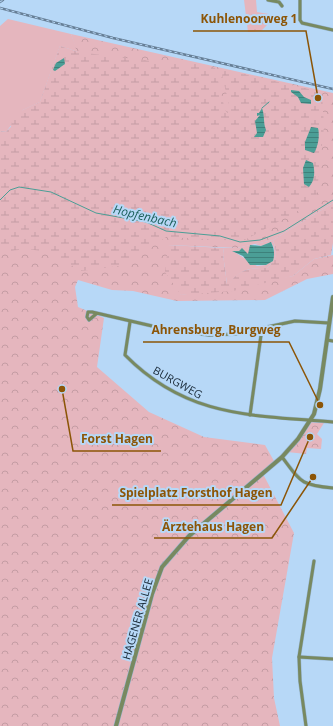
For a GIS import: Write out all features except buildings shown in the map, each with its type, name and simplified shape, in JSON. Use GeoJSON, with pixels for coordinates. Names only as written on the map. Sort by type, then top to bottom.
{"type":"FeatureCollection","features":[{"type":"Feature","properties":{"kind":"street"},"geometry":{"type":"LineString","coordinates":[[268,0],[279,2],[282,6]]}},
{"type":"Feature","properties":{"kind":"street"},"geometry":{"type":"LineString","coordinates":[[300,0],[300,20],[302,23],[333,30]]}},
{"type":"Feature","properties":{"kind":"street","name":"HAGENER ALLEE"},"geometry":{"type":"LineString","coordinates":[[116,726],[152,594],[162,567],[189,536],[282,457],[298,439],[311,420],[317,404],[320,389],[333,296]]}},
{"type":"Feature","properties":{"kind":"street"},"geometry":{"type":"LineString","coordinates":[[96,314],[165,329],[209,335],[235,334],[295,321],[329,323]]}},
{"type":"Feature","properties":{"kind":"street","name":"BURGWEG"},"geometry":{"type":"LineString","coordinates":[[130,322],[125,356],[147,375],[196,403],[229,412],[250,415],[333,422]]}},
{"type":"Feature","properties":{"kind":"street"},"geometry":{"type":"LineString","coordinates":[[250,415],[262,328]]}},
{"type":"Feature","properties":{"kind":"street"},"geometry":{"type":"LineString","coordinates":[[327,340],[333,341]]}},
{"type":"Feature","properties":{"kind":"street"},"geometry":{"type":"LineString","coordinates":[[282,457],[301,481],[308,486],[333,488]]}},
{"type":"Feature","properties":{"kind":"street"},"geometry":{"type":"LineString","coordinates":[[306,726],[300,680],[299,657],[314,561]]}},
{"type":"Feature","properties":{"kind":"street"},"geometry":{"type":"LineString","coordinates":[[299,657],[333,659]]}},
{"type":"Feature","properties":{"kind":"green space"},"geometry":{"type":"Polygon","coordinates":[[[244,0],[256,0],[257,12],[269,14],[270,22],[261,31],[248,32],[244,0]]]}},
{"type":"Feature","properties":{"kind":"green space"},"geometry":{"type":"Polygon","coordinates":[[[249,14],[252,14],[254,17],[268,18],[258,30],[250,30],[249,14]]]}},
{"type":"Feature","properties":{"kind":"green space"},"geometry":{"type":"Polygon","coordinates":[[[8,19],[71,34],[78,52],[60,46],[40,102],[23,110],[6,132],[0,131],[0,26],[8,19]]]}},
{"type":"Feature","properties":{"kind":"green space"},"geometry":{"type":"Polygon","coordinates":[[[71,34],[333,93],[333,203],[273,240],[237,248],[168,245],[181,295],[293,276],[314,259],[333,255],[333,274],[307,279],[265,300],[177,301],[133,291],[112,290],[78,280],[75,287],[78,307],[104,318],[97,367],[149,412],[204,437],[265,445],[274,461],[262,472],[294,533],[272,658],[274,698],[280,726],[0,726],[0,197],[23,135],[0,131],[6,132],[11,127],[12,119],[23,110],[40,102],[60,46],[77,52],[71,34]]]}},
{"type":"Feature","properties":{"kind":"green space"},"geometry":{"type":"Polygon","coordinates":[[[60,46],[78,52],[167,63],[192,63],[215,68],[225,110],[228,113],[230,109],[222,75],[225,70],[322,92],[324,127],[316,201],[243,241],[166,237],[126,265],[81,271],[61,259],[34,250],[24,249],[0,254],[0,131],[6,132],[11,127],[12,119],[23,110],[40,102],[60,46]],[[262,109],[255,128],[257,133],[266,130],[262,109]],[[309,131],[305,150],[317,149],[318,141],[309,131]]]}},
{"type":"Feature","properties":{"kind":"green space"},"geometry":{"type":"Polygon","coordinates":[[[333,203],[333,243],[331,255],[314,259],[293,276],[233,291],[181,295],[165,272],[168,245],[224,248],[223,254],[227,284],[241,272],[246,270],[267,268],[276,255],[273,240],[333,203]]]}},
{"type":"Feature","properties":{"kind":"green space"},"geometry":{"type":"Polygon","coordinates":[[[273,240],[276,256],[267,268],[256,268],[241,272],[230,284],[227,284],[223,254],[224,248],[237,248],[250,245],[249,254],[233,251],[257,266],[266,265],[274,257],[274,248],[271,242],[261,246],[255,244],[273,240]]]}},
{"type":"Feature","properties":{"kind":"green space"},"geometry":{"type":"Polygon","coordinates":[[[311,422],[324,423],[317,434],[322,439],[321,449],[307,448],[306,454],[287,452],[311,422]]]}},
{"type":"Feature","properties":{"kind":"shaded area"},"geometry":{"type":"Polygon","coordinates":[[[64,58],[65,64],[55,71],[53,70],[56,63],[64,58]]]}},
{"type":"Feature","properties":{"kind":"shaded area"},"geometry":{"type":"Polygon","coordinates":[[[291,90],[299,91],[304,97],[311,100],[311,104],[301,103],[298,97],[291,92],[291,90]]]}},
{"type":"Feature","properties":{"kind":"shaded area"},"geometry":{"type":"Polygon","coordinates":[[[262,108],[266,130],[263,137],[254,137],[257,133],[255,121],[260,115],[257,116],[257,113],[259,113],[262,108]]]}},
{"type":"Feature","properties":{"kind":"shaded area"},"geometry":{"type":"Polygon","coordinates":[[[311,127],[318,128],[319,131],[318,144],[314,153],[305,150],[305,142],[311,127]]]}},
{"type":"Feature","properties":{"kind":"shaded area"},"geometry":{"type":"Polygon","coordinates":[[[306,160],[313,163],[314,170],[314,176],[309,187],[304,184],[303,168],[306,160]]]}},
{"type":"Feature","properties":{"kind":"shaded area"},"geometry":{"type":"Polygon","coordinates":[[[271,242],[274,251],[274,258],[273,261],[266,265],[250,265],[243,256],[232,251],[239,251],[242,248],[248,254],[250,245],[261,246],[271,242]]]}},
{"type":"Feature","properties":{"kind":"waterway"},"geometry":{"type":"LineString","coordinates":[[262,108],[269,102]]}},
{"type":"Feature","properties":{"kind":"waterway","name":"Hopfenbach"},"geometry":{"type":"LineString","coordinates":[[0,200],[10,190],[19,187],[51,192],[96,213],[146,222],[166,231],[220,236],[240,242],[260,240],[284,231],[333,200]]}},
{"type":"Feature","properties":{"kind":"railway"},"geometry":{"type":"LineString","coordinates":[[0,8],[113,38],[333,89]]}},
{"type":"Feature","properties":{"kind":"place","name":"Kuhlenoorweg 1"},"geometry":{"type":"Point","coordinates":[318,98]}},
{"type":"Feature","properties":{"kind":"place","name":"Forst Hagen"},"geometry":{"type":"Point","coordinates":[62,389]}},
{"type":"Feature","properties":{"kind":"place","name":"Ahrensburg, Burgweg"},"geometry":{"type":"Point","coordinates":[320,405]}},
{"type":"Feature","properties":{"kind":"place","name":"Spielplatz Forsthof Hagen"},"geometry":{"type":"Point","coordinates":[310,437]}},
{"type":"Feature","properties":{"kind":"place","name":"Ärztehaus Hagen"},"geometry":{"type":"Point","coordinates":[313,477]}}]}
